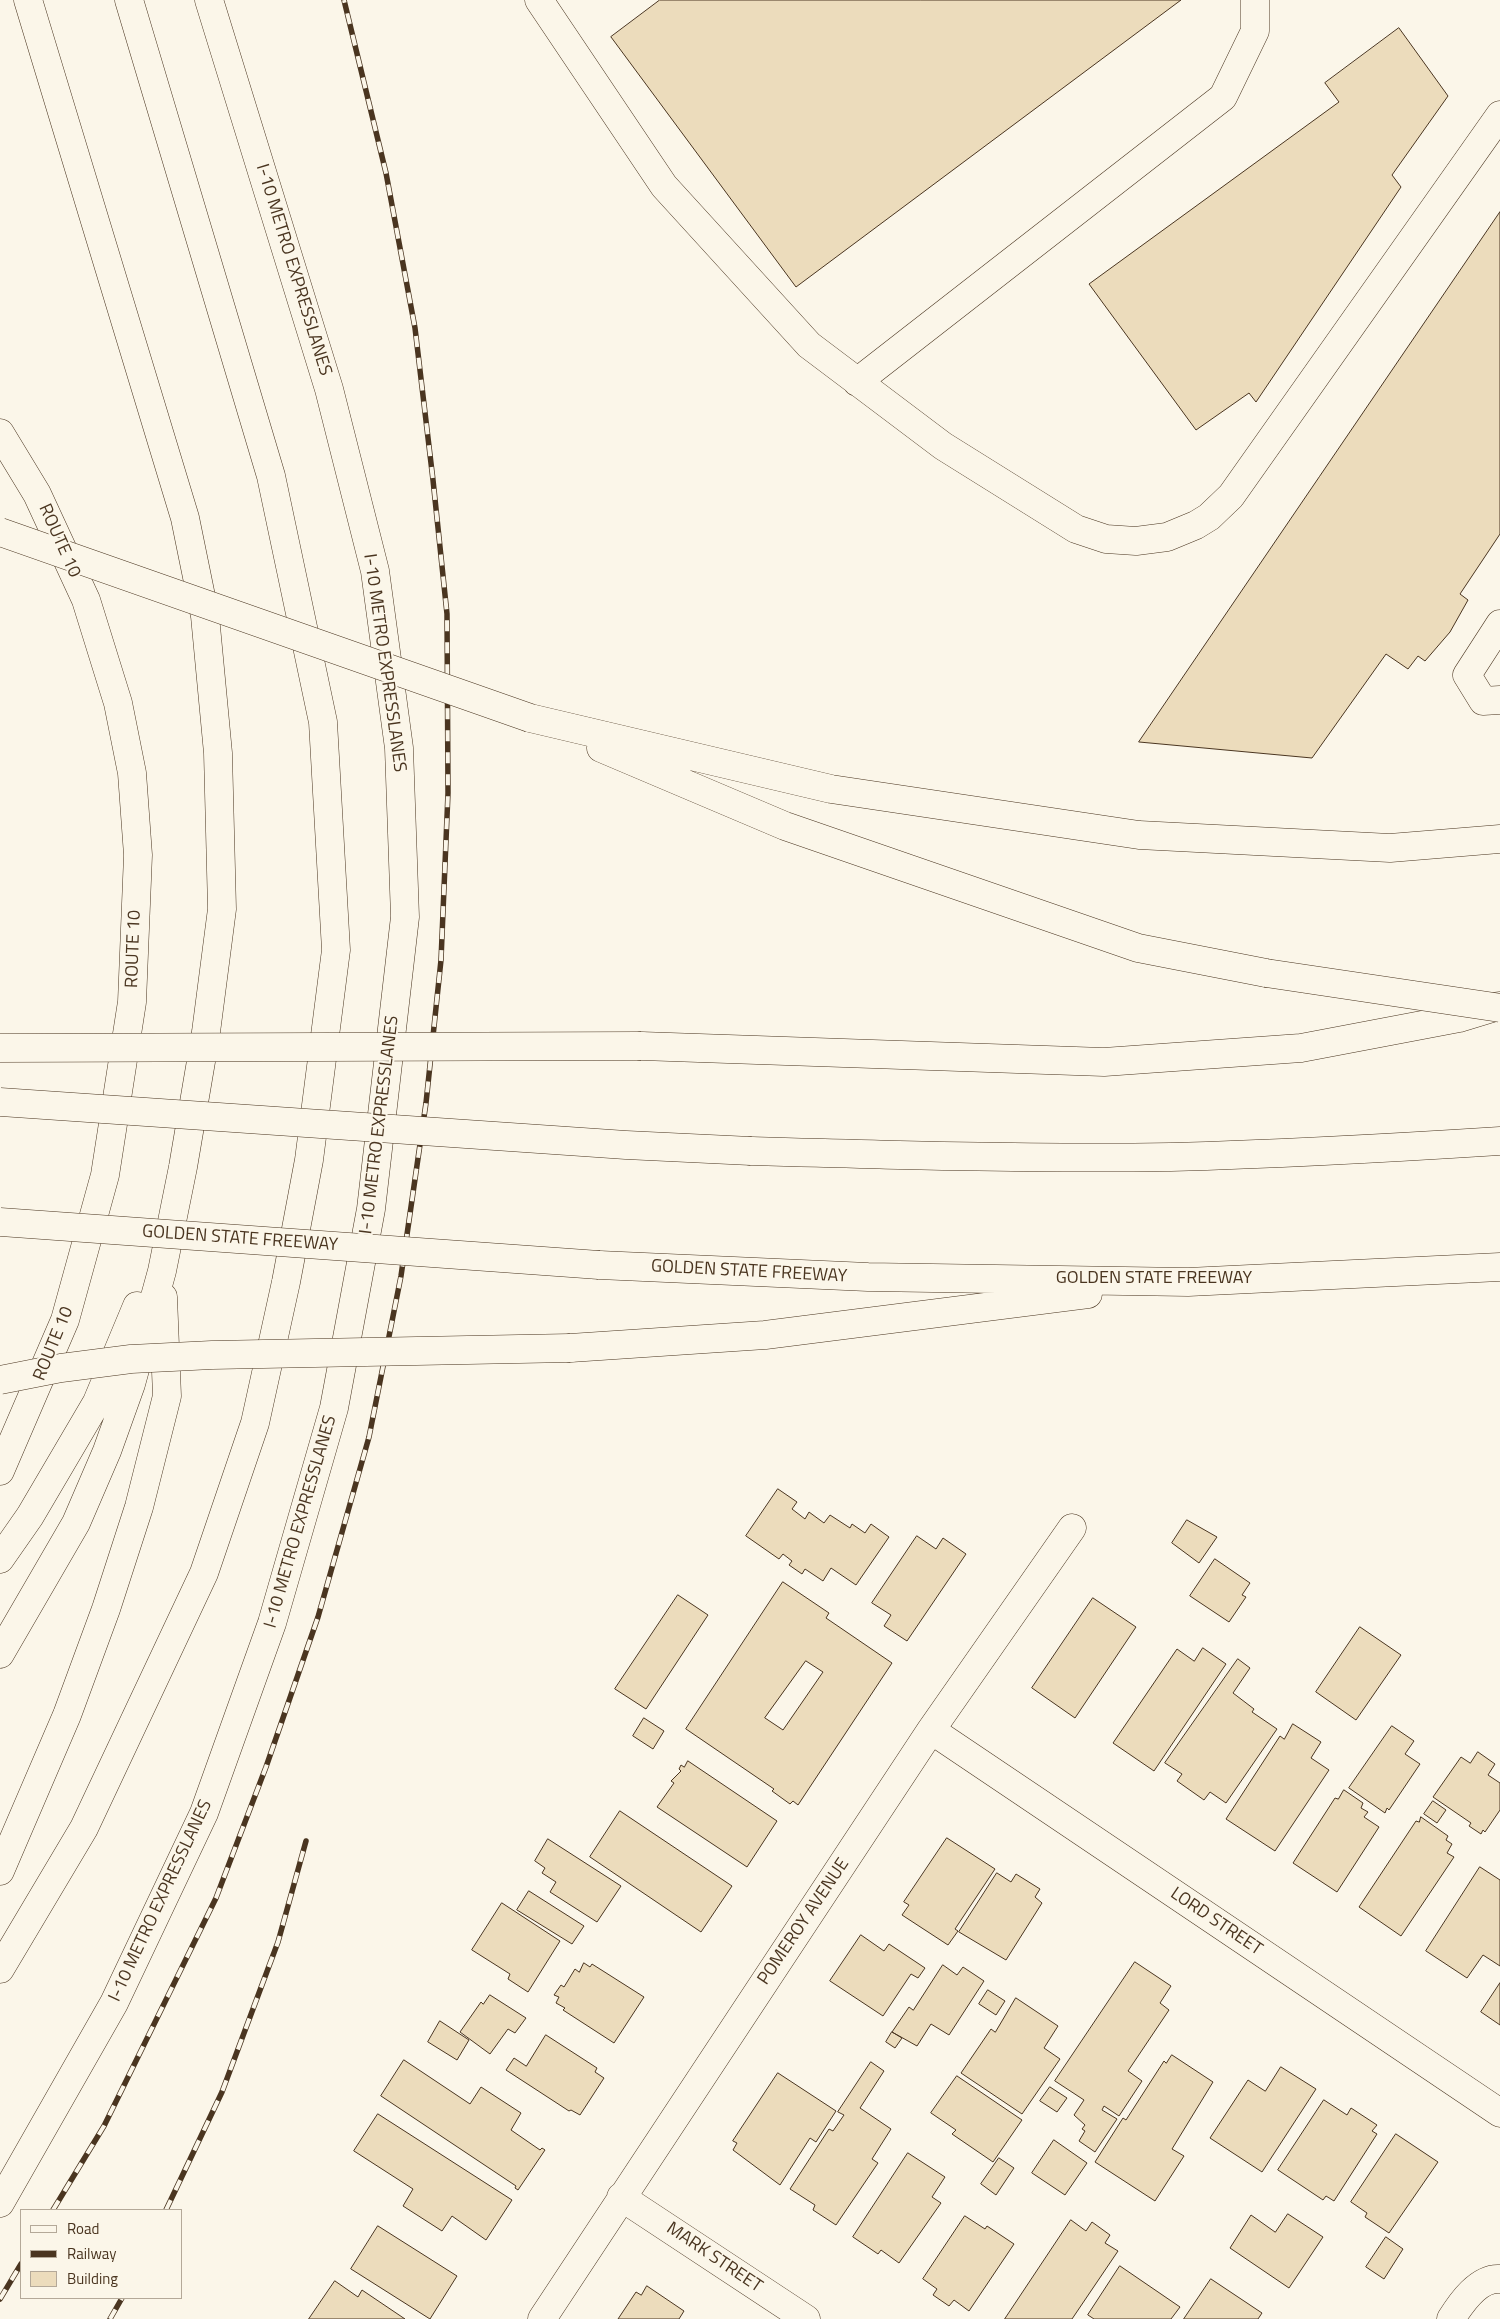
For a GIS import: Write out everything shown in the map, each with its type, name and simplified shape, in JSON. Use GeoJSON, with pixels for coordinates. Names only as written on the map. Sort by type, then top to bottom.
{"type":"FeatureCollection","features":[{"type":"Feature","properties":{"kind":"main road"},"geometry":{"type":"LineString","coordinates":[[0,1654],[76,1523],[107,1451],[131,1384],[162,1271],[183,1167],[206,1032],[222,909],[218,753],[205,616],[185,518],[28,0]]}},
{"type":"Feature","properties":{"kind":"main road"},"geometry":{"type":"LineString","coordinates":[[0,1969],[84,1828],[204,1573],[256,1423],[286,1282],[309,1160],[336,950],[323,722],[271,476],[129,0]]}},
{"type":"Feature","properties":{"kind":"main road","name":"I-10 METRO EXPRESSLANES"},"geometry":{"type":"LineString","coordinates":[[0,2203],[114,2003],[204,1813],[272,1623],[334,1408],[371,1209],[405,917],[399,748],[375,571],[330,389],[209,0]]}},
{"type":"Feature","properties":{"kind":"main road"},"geometry":{"type":"LineString","coordinates":[[538,0],[664,186],[810,345],[943,446],[1076,528],[1106,539],[1152,540],[1181,532],[1209,517],[1231,496],[1500,115]]}},
{"type":"Feature","properties":{"kind":"main road"},"geometry":{"type":"LineString","coordinates":[[857,382],[1223,97],[1255,31],[1255,0]]}},
{"type":"Feature","properties":{"kind":"main road","name":"ROUTE 10"},"geometry":{"type":"LineString","coordinates":[[0,433],[37,494],[86,600],[118,703],[132,773],[138,855],[132,1002],[105,1175],[66,1320],[0,1472]]}},
{"type":"Feature","properties":{"kind":"main road"},"geometry":{"type":"LineString","coordinates":[[0,532],[530,718],[785,826],[1138,948],[1266,973],[1500,1007]]}},
{"type":"Feature","properties":{"kind":"main road"},"geometry":{"type":"LineString","coordinates":[[1500,624],[1467,675],[1483,700],[1500,700]]}},
{"type":"Feature","properties":{"kind":"main road"},"geometry":{"type":"LineString","coordinates":[[530,718],[831,789],[1139,834],[1390,848],[1500,839]]}},
{"type":"Feature","properties":{"kind":"main road"},"geometry":{"type":"LineString","coordinates":[[0,1048],[641,1046],[1104,1062],[1301,1048],[1459,1018],[1500,1007]]}},
{"type":"Feature","properties":{"kind":"main road"},"geometry":{"type":"LineString","coordinates":[[0,1102],[606,1144],[752,1151],[958,1157],[1171,1157],[1357,1150],[1500,1141]]}},
{"type":"Feature","properties":{"kind":"main road"},"geometry":{"type":"LineString","coordinates":[[0,1559],[30,1516],[97,1402],[146,1287],[183,1167]]}},
{"type":"Feature","properties":{"kind":"main road","name":"GOLDEN STATE FREEWAY"},"geometry":{"type":"LineString","coordinates":[[0,1222],[599,1265],[868,1278],[1188,1282],[1500,1267]]}},
{"type":"Feature","properties":{"kind":"main road"},"geometry":{"type":"LineString","coordinates":[[0,1871],[67,1715],[106,1609],[139,1508],[166,1396],[162,1271]]}},
{"type":"Feature","properties":{"kind":"main road"},"geometry":{"type":"LineString","coordinates":[[0,1380],[61,1368],[131,1359],[212,1355],[570,1348],[765,1335],[1188,1282]]}},
{"type":"Feature","properties":{"kind":"main road","name":"POMEROY AVENUE"},"geometry":{"type":"LineString","coordinates":[[542,2319],[931,1730],[1072,1528]]}},
{"type":"Feature","properties":{"kind":"main road","name":"LORD STREET"},"geometry":{"type":"LineString","coordinates":[[931,1730],[1500,2113]]}},
{"type":"Feature","properties":{"kind":"main road","name":"MARK STREET"},"geometry":{"type":"LineString","coordinates":[[621,2197],[806,2319]]}},
{"type":"Feature","properties":{"kind":"main road"},"geometry":{"type":"LineString","coordinates":[[1450,2319],[1480,2286],[1491,2279],[1500,2280]]}},
{"type":"Feature","properties":{"kind":"building"},"geometry":{"type":"Polygon","coordinates":[[[660,0],[1181,0],[796,287],[611,37],[660,0]]]}},
{"type":"Feature","properties":{"kind":"building"},"geometry":{"type":"Polygon","coordinates":[[[1399,28],[1448,96],[1392,175],[1401,187],[1256,402],[1249,393],[1196,430],[1089,284],[1339,102],[1325,83],[1399,28]]]}},
{"type":"Feature","properties":{"kind":"building"},"geometry":{"type":"Polygon","coordinates":[[[1500,212],[1500,534],[1460,594],[1468,600],[1450,632],[1425,661],[1418,656],[1408,669],[1386,654],[1312,758],[1139,742],[1500,212]]]}},
{"type":"Feature","properties":{"kind":"building"},"geometry":{"type":"Polygon","coordinates":[[[778,1489],[797,1502],[792,1509],[805,1519],[809,1512],[824,1523],[830,1515],[850,1528],[852,1524],[865,1533],[871,1524],[889,1537],[856,1585],[831,1568],[823,1581],[805,1569],[802,1574],[789,1565],[792,1561],[783,1554],[779,1559],[746,1536],[778,1489]]]}},
{"type":"Feature","properties":{"kind":"building"},"geometry":{"type":"Polygon","coordinates":[[[1187,1520],[1217,1537],[1199,1563],[1172,1543],[1187,1520]]]}},
{"type":"Feature","properties":{"kind":"building"},"geometry":{"type":"Polygon","coordinates":[[[917,1536],[936,1549],[943,1538],[966,1554],[907,1641],[884,1626],[891,1615],[872,1603],[917,1536]]]}},
{"type":"Feature","properties":{"kind":"building"},"geometry":{"type":"Polygon","coordinates":[[[1215,1559],[1250,1583],[1242,1595],[1246,1597],[1229,1622],[1190,1596],[1215,1559]]]}},
{"type":"Feature","properties":{"kind":"building"},"geometry":{"type":"Polygon","coordinates":[[[783,1582],[829,1613],[826,1618],[892,1663],[798,1805],[793,1801],[790,1804],[772,1791],[774,1789],[686,1729],[783,1582]],[[806,1661],[765,1718],[783,1730],[823,1672],[806,1661]]]}},
{"type":"Feature","properties":{"kind":"building"},"geometry":{"type":"Polygon","coordinates":[[[678,1595],[708,1615],[646,1709],[615,1689],[678,1595]]]}},
{"type":"Feature","properties":{"kind":"building"},"geometry":{"type":"Polygon","coordinates":[[[1093,1598],[1136,1627],[1075,1718],[1032,1688],[1093,1598]]]}},
{"type":"Feature","properties":{"kind":"building"},"geometry":{"type":"Polygon","coordinates":[[[1360,1627],[1401,1655],[1356,1720],[1316,1692],[1360,1627]]]}},
{"type":"Feature","properties":{"kind":"building"},"geometry":{"type":"Polygon","coordinates":[[[1203,1648],[1226,1664],[1154,1771],[1113,1743],[1177,1649],[1194,1661],[1203,1648]]]}},
{"type":"Feature","properties":{"kind":"building"},"geometry":{"type":"Polygon","coordinates":[[[1238,1659],[1250,1668],[1233,1693],[1254,1709],[1252,1712],[1277,1729],[1226,1803],[1210,1792],[1204,1800],[1177,1781],[1182,1774],[1165,1763],[1238,1659]]]}},
{"type":"Feature","properties":{"kind":"building"},"geometry":{"type":"Polygon","coordinates":[[[644,1718],[664,1731],[653,1749],[633,1736],[644,1718]]]}},
{"type":"Feature","properties":{"kind":"building"},"geometry":{"type":"Polygon","coordinates":[[[1293,1724],[1321,1742],[1311,1758],[1329,1770],[1275,1851],[1226,1819],[1280,1736],[1284,1739],[1293,1724]]]}},
{"type":"Feature","properties":{"kind":"building"},"geometry":{"type":"Polygon","coordinates":[[[1392,1726],[1414,1741],[1405,1754],[1420,1764],[1389,1810],[1387,1808],[1385,1813],[1349,1788],[1392,1726]]]}},
{"type":"Feature","properties":{"kind":"building"},"geometry":{"type":"Polygon","coordinates":[[[1478,1752],[1495,1764],[1488,1775],[1500,1783],[1500,1810],[1485,1832],[1483,1830],[1481,1834],[1469,1826],[1471,1823],[1433,1797],[1461,1757],[1470,1763],[1478,1752]]]}},
{"type":"Feature","properties":{"kind":"building"},"geometry":{"type":"Polygon","coordinates":[[[688,1761],[777,1821],[747,1867],[657,1807],[674,1783],[671,1781],[681,1771],[679,1769],[681,1765],[684,1767],[688,1761]]]}},
{"type":"Feature","properties":{"kind":"building"},"geometry":{"type":"Polygon","coordinates":[[[1344,1790],[1363,1803],[1361,1808],[1368,1812],[1364,1817],[1379,1827],[1337,1892],[1293,1863],[1335,1798],[1338,1799],[1344,1790]]]}},
{"type":"Feature","properties":{"kind":"building"},"geometry":{"type":"Polygon","coordinates":[[[1433,1801],[1446,1810],[1437,1823],[1424,1814],[1433,1801]]]}},
{"type":"Feature","properties":{"kind":"building"},"geometry":{"type":"Polygon","coordinates":[[[620,1811],[732,1886],[701,1932],[590,1857],[620,1811]]]}},
{"type":"Feature","properties":{"kind":"building"},"geometry":{"type":"Polygon","coordinates":[[[1421,1817],[1448,1836],[1446,1840],[1452,1844],[1447,1853],[1454,1857],[1401,1936],[1359,1907],[1416,1821],[1419,1822],[1421,1817]]]}},
{"type":"Feature","properties":{"kind":"building"},"geometry":{"type":"Polygon","coordinates":[[[947,1838],[995,1869],[955,1929],[958,1931],[948,1945],[902,1915],[909,1905],[904,1902],[947,1838]]]}},
{"type":"Feature","properties":{"kind":"building"},"geometry":{"type":"Polygon","coordinates":[[[548,1839],[621,1886],[597,1922],[550,1892],[556,1882],[542,1873],[545,1868],[535,1861],[548,1839]]]}},
{"type":"Feature","properties":{"kind":"building"},"geometry":{"type":"Polygon","coordinates":[[[1480,1867],[1500,1880],[1500,1966],[1483,1955],[1467,1978],[1426,1951],[1480,1867]]]}},
{"type":"Feature","properties":{"kind":"building"},"geometry":{"type":"Polygon","coordinates":[[[997,1873],[1011,1882],[1016,1874],[1040,1889],[1035,1897],[1042,1903],[1006,1960],[959,1932],[997,1873]]]}},
{"type":"Feature","properties":{"kind":"building"},"geometry":{"type":"Polygon","coordinates":[[[529,1891],[584,1926],[572,1944],[517,1910],[529,1891]]]}},
{"type":"Feature","properties":{"kind":"building"},"geometry":{"type":"Polygon","coordinates":[[[502,1903],[560,1941],[528,1992],[508,1979],[510,1974],[472,1950],[502,1903]]]}},
{"type":"Feature","properties":{"kind":"building"},"geometry":{"type":"Polygon","coordinates":[[[861,1935],[884,1951],[889,1944],[925,1968],[918,1978],[911,1974],[883,2016],[830,1981],[861,1935]]]}},
{"type":"Feature","properties":{"kind":"building"},"geometry":{"type":"Polygon","coordinates":[[[1135,1962],[1171,1986],[1160,2003],[1169,2010],[1128,2071],[1142,2081],[1119,2116],[1104,2106],[1102,2110],[1117,2119],[1095,2152],[1079,2141],[1085,2131],[1082,2129],[1085,2125],[1074,2115],[1084,2100],[1055,2081],[1135,1962]]]}},
{"type":"Feature","properties":{"kind":"building"},"geometry":{"type":"Polygon","coordinates":[[[584,1963],[590,1967],[592,1964],[644,1997],[614,2043],[563,2010],[565,2008],[556,2003],[559,1997],[554,1995],[561,1985],[564,1987],[575,1969],[579,1972],[584,1963]]]}},
{"type":"Feature","properties":{"kind":"building"},"geometry":{"type":"Polygon","coordinates":[[[943,1965],[957,1975],[963,1967],[984,1981],[949,2035],[931,2024],[917,2046],[892,2032],[909,2007],[913,2010],[943,1965]]]}},
{"type":"Feature","properties":{"kind":"building"},"geometry":{"type":"Polygon","coordinates":[[[1500,1983],[1500,2025],[1481,2012],[1500,1983]]]}},
{"type":"Feature","properties":{"kind":"building"},"geometry":{"type":"Polygon","coordinates":[[[988,1990],[1005,2001],[996,2015],[979,2004],[988,1990]]]}},
{"type":"Feature","properties":{"kind":"building"},"geometry":{"type":"Polygon","coordinates":[[[490,1995],[526,2018],[515,2033],[508,2029],[490,2054],[460,2032],[481,2002],[483,2004],[490,1995]]]}},
{"type":"Feature","properties":{"kind":"building"},"geometry":{"type":"Polygon","coordinates":[[[1016,1998],[1058,2026],[1044,2048],[1060,2059],[1022,2114],[961,2073],[991,2029],[995,2032],[1016,1998]]]}},
{"type":"Feature","properties":{"kind":"building"},"geometry":{"type":"Polygon","coordinates":[[[440,2021],[469,2040],[457,2060],[428,2042],[440,2021]]]}},
{"type":"Feature","properties":{"kind":"building"},"geometry":{"type":"Polygon","coordinates":[[[892,2032],[902,2038],[895,2048],[886,2042],[892,2032]]]}},
{"type":"Feature","properties":{"kind":"building"},"geometry":{"type":"Polygon","coordinates":[[[546,2035],[597,2068],[595,2072],[604,2078],[580,2115],[571,2110],[569,2111],[506,2070],[514,2058],[526,2066],[546,2035]]]}},
{"type":"Feature","properties":{"kind":"building"},"geometry":{"type":"Polygon","coordinates":[[[1172,2055],[1213,2082],[1172,2149],[1184,2156],[1155,2201],[1095,2162],[1123,2118],[1126,2120],[1164,2061],[1166,2063],[1172,2055]]]}},
{"type":"Feature","properties":{"kind":"building"},"geometry":{"type":"Polygon","coordinates":[[[404,2060],[470,2104],[481,2087],[521,2113],[511,2130],[540,2150],[542,2148],[545,2150],[518,2190],[515,2188],[516,2186],[381,2096],[404,2060]]]}},
{"type":"Feature","properties":{"kind":"building"},"geometry":{"type":"Polygon","coordinates":[[[871,2062],[884,2071],[860,2108],[891,2129],[872,2159],[878,2163],[836,2225],[813,2210],[815,2205],[790,2189],[829,2129],[833,2131],[844,2115],[838,2112],[871,2062]]]}},
{"type":"Feature","properties":{"kind":"building"},"geometry":{"type":"Polygon","coordinates":[[[1281,2067],[1316,2089],[1262,2172],[1210,2138],[1248,2080],[1265,2091],[1281,2067]]]}},
{"type":"Feature","properties":{"kind":"building"},"geometry":{"type":"Polygon","coordinates":[[[778,2073],[836,2111],[816,2142],[810,2138],[780,2185],[733,2150],[737,2143],[733,2141],[778,2073]]]}},
{"type":"Feature","properties":{"kind":"building"},"geometry":{"type":"Polygon","coordinates":[[[957,2076],[1022,2120],[993,2162],[952,2134],[956,2130],[931,2113],[957,2076]]]}},
{"type":"Feature","properties":{"kind":"building"},"geometry":{"type":"Polygon","coordinates":[[[1050,2087],[1067,2098],[1057,2112],[1040,2101],[1050,2087]]]}},
{"type":"Feature","properties":{"kind":"building"},"geometry":{"type":"Polygon","coordinates":[[[1324,2100],[1347,2115],[1351,2108],[1377,2125],[1372,2131],[1377,2134],[1334,2201],[1326,2196],[1323,2200],[1278,2170],[1324,2100]]]}},
{"type":"Feature","properties":{"kind":"building"},"geometry":{"type":"Polygon","coordinates":[[[378,2114],[512,2200],[486,2240],[452,2216],[442,2231],[403,2206],[413,2189],[354,2151],[378,2114]]]}},
{"type":"Feature","properties":{"kind":"building"},"geometry":{"type":"Polygon","coordinates":[[[1396,2134],[1438,2162],[1389,2233],[1365,2217],[1367,2213],[1351,2202],[1396,2134]]]}},
{"type":"Feature","properties":{"kind":"building"},"geometry":{"type":"Polygon","coordinates":[[[1054,2140],[1087,2163],[1065,2195],[1032,2173],[1054,2140]]]}},
{"type":"Feature","properties":{"kind":"building"},"geometry":{"type":"Polygon","coordinates":[[[908,2153],[945,2177],[932,2197],[941,2203],[899,2263],[881,2250],[878,2254],[853,2237],[908,2153]]]}},
{"type":"Feature","properties":{"kind":"building"},"geometry":{"type":"Polygon","coordinates":[[[999,2158],[1014,2168],[996,2195],[981,2184],[999,2158]]]}},
{"type":"Feature","properties":{"kind":"building"},"geometry":{"type":"Polygon","coordinates":[[[1288,2214],[1323,2237],[1289,2288],[1230,2248],[1251,2215],[1275,2232],[1288,2214]]]}},
{"type":"Feature","properties":{"kind":"building"},"geometry":{"type":"Polygon","coordinates":[[[965,2216],[985,2229],[987,2226],[1014,2244],[969,2311],[954,2300],[949,2306],[933,2295],[937,2289],[923,2279],[965,2216]]]}},
{"type":"Feature","properties":{"kind":"building"},"geometry":{"type":"Polygon","coordinates":[[[1071,2220],[1086,2231],[1092,2222],[1110,2235],[1105,2243],[1118,2251],[1072,2319],[1005,2319],[1071,2220]]]}},
{"type":"Feature","properties":{"kind":"building"},"geometry":{"type":"Polygon","coordinates":[[[378,2226],[457,2276],[430,2319],[351,2269],[378,2226]]]}},
{"type":"Feature","properties":{"kind":"building"},"geometry":{"type":"Polygon","coordinates":[[[1386,2237],[1403,2249],[1384,2279],[1366,2267],[1386,2237]]]}},
{"type":"Feature","properties":{"kind":"building"},"geometry":{"type":"Polygon","coordinates":[[[1120,2266],[1180,2307],[1171,2319],[1094,2319],[1088,2315],[1120,2266]]]}},
{"type":"Feature","properties":{"kind":"building"},"geometry":{"type":"Polygon","coordinates":[[[1211,2279],[1262,2313],[1258,2319],[1184,2319],[1211,2279]]]}},
{"type":"Feature","properties":{"kind":"building"},"geometry":{"type":"Polygon","coordinates":[[[335,2281],[358,2297],[362,2290],[405,2319],[309,2319],[335,2281]]]}},
{"type":"Feature","properties":{"kind":"building"},"geometry":{"type":"Polygon","coordinates":[[[647,2286],[684,2311],[679,2319],[618,2319],[636,2292],[641,2295],[647,2286]]]}},
{"type":"Feature","properties":{"kind":"railway"},"geometry":{"type":"LineString","coordinates":[[54,2209],[104,2126],[216,1898],[266,1767],[318,1617],[369,1437],[401,1276],[426,1103],[441,960],[448,793],[447,614],[415,328],[386,173],[344,0]]}},
{"type":"Feature","properties":{"kind":"railway"},"geometry":{"type":"LineString","coordinates":[[166,2209],[222,2092],[278,1942],[306,1841]]}},
{"type":"Feature","properties":{"kind":"railway"},"geometry":{"type":"LineString","coordinates":[[0,2299],[20,2266]]}},
{"type":"Feature","properties":{"kind":"railway"},"geometry":{"type":"LineString","coordinates":[[110,2319],[121,2299]]}}]}
